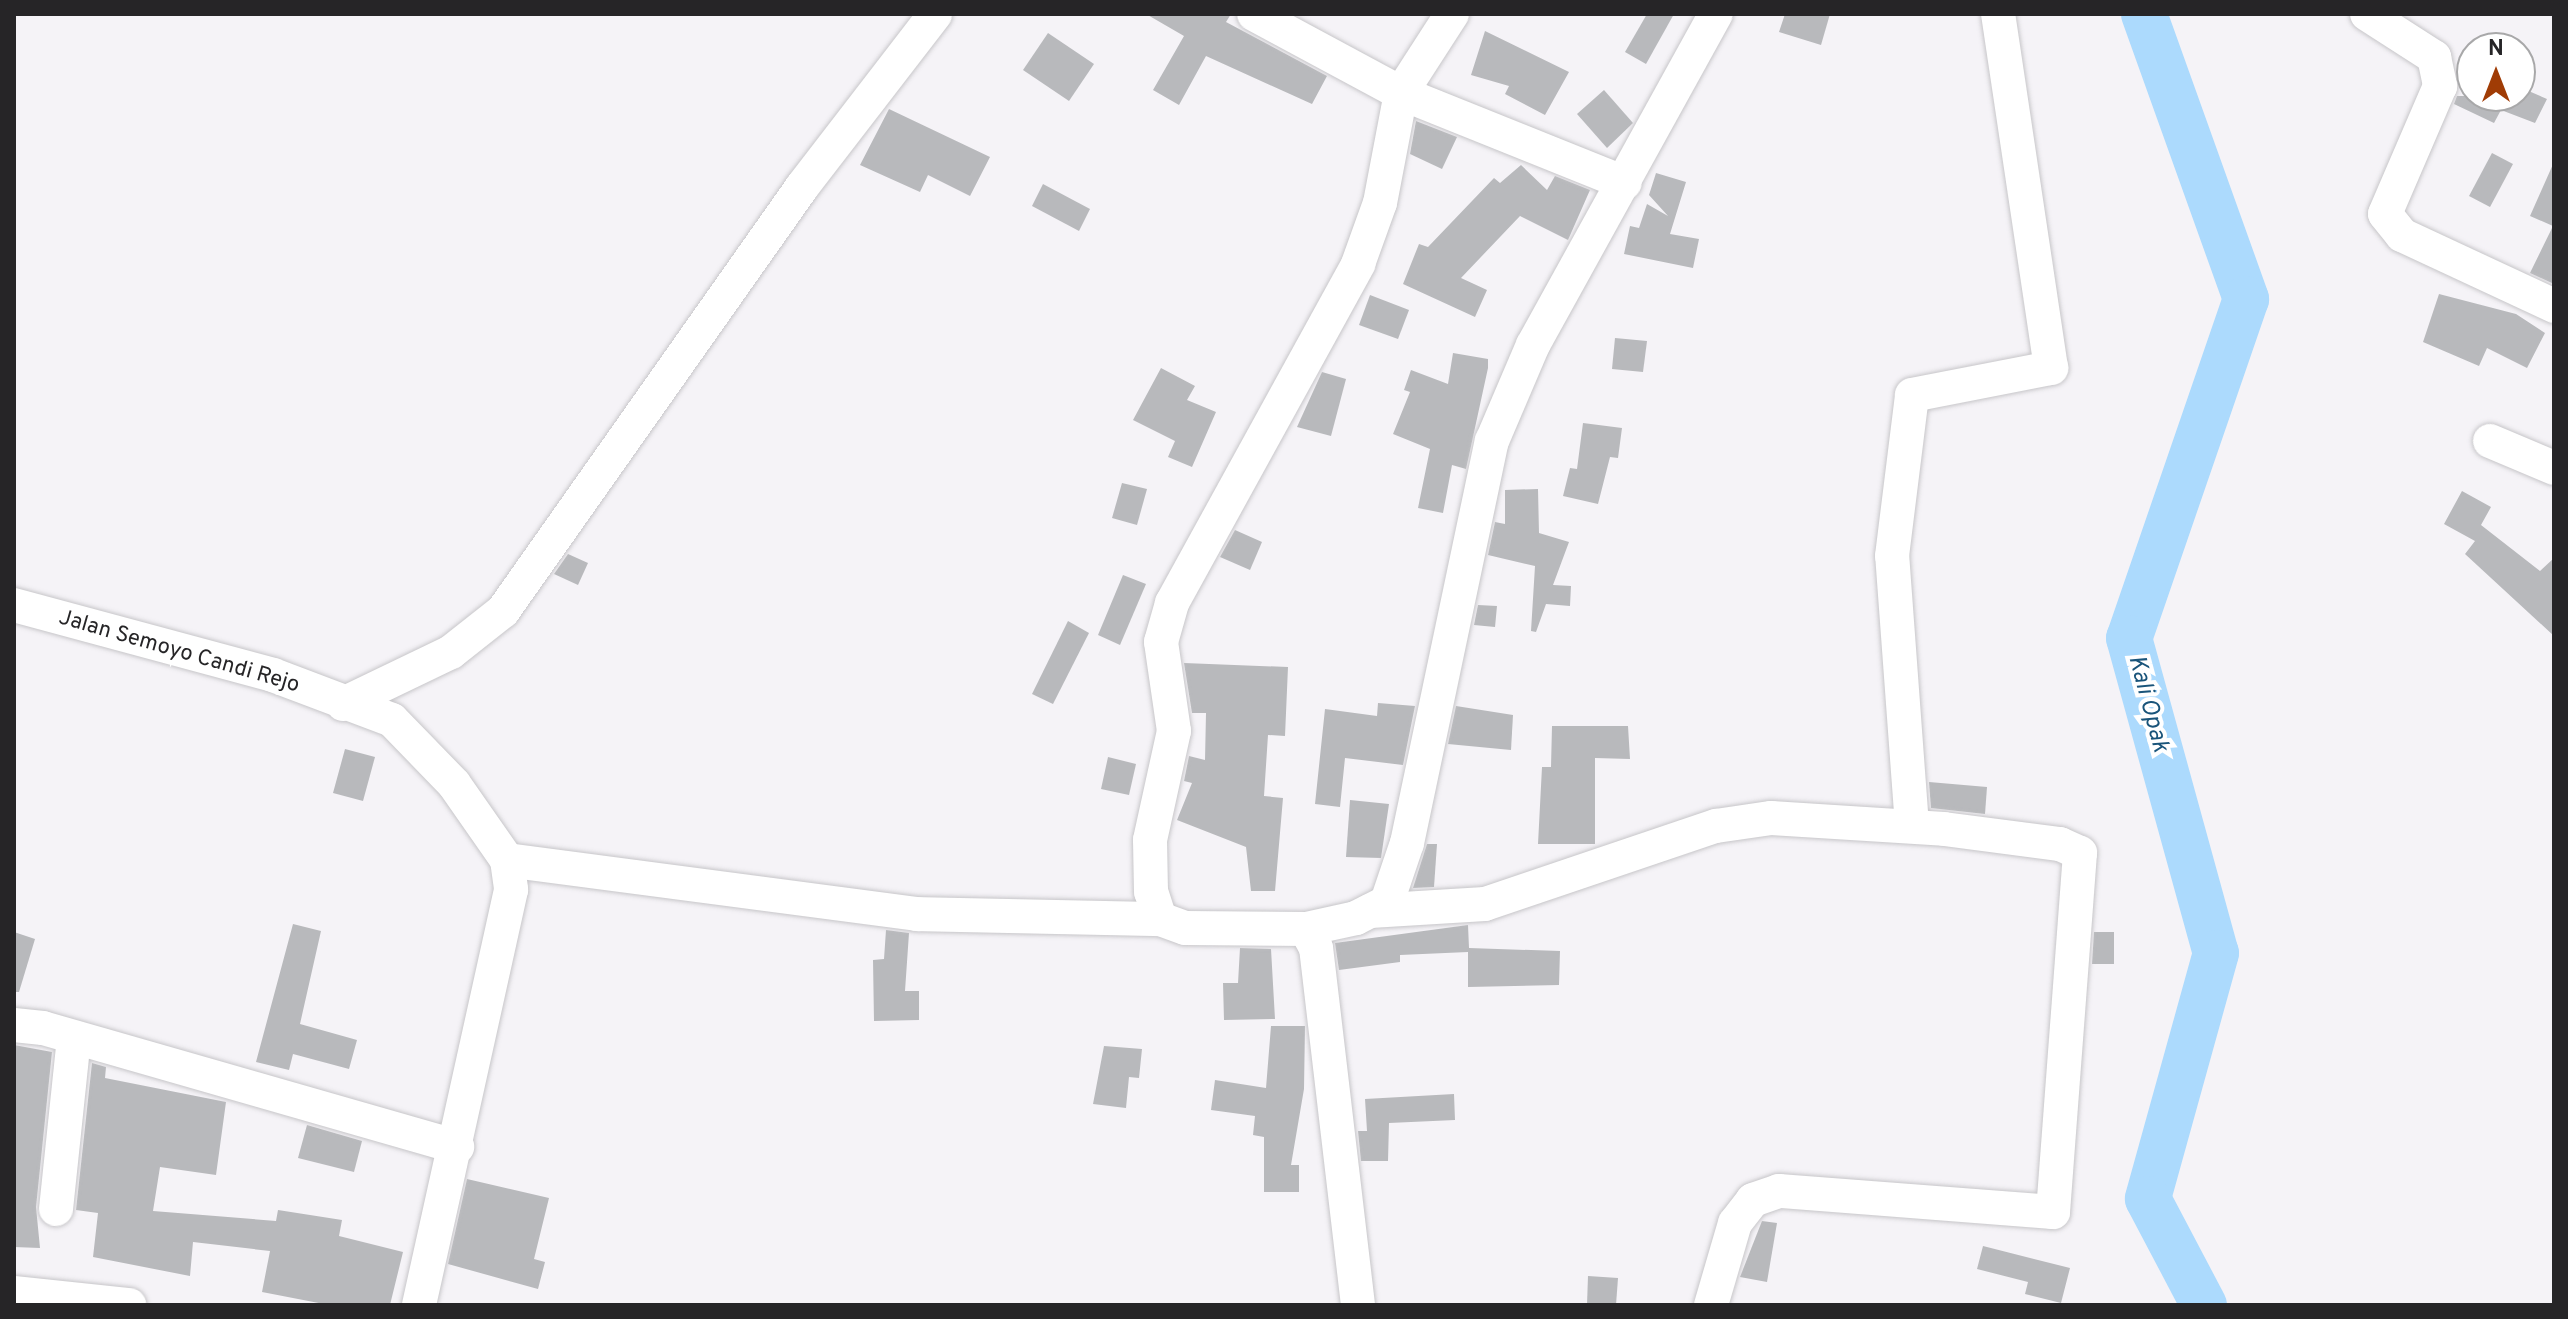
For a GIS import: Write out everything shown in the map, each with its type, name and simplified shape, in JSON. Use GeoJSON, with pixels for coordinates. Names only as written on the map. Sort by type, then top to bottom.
{"type":"FeatureCollection","features":[{"type":"Feature","properties":{"kind":"street"},"geometry":{"type":"LineString","coordinates":[[343,704],[451,652],[509,604],[802,187],[935,14]]}},
{"type":"Feature","properties":{"kind":"street"},"geometry":{"type":"LineString","coordinates":[[1254,14],[1401,93],[1625,183]]}},
{"type":"Feature","properties":{"kind":"street"},"geometry":{"type":"LineString","coordinates":[[1160,919],[1151,892],[1150,840],[1174,731],[1163,676],[1165,629],[1172,603],[1358,264],[1380,203],[1401,93],[1452,14]]}},
{"type":"Feature","properties":{"kind":"street"},"geometry":{"type":"LineString","coordinates":[[419,1305],[457,1147],[511,890],[507,860],[917,914],[1160,919],[1185,928],[1306,929],[1370,911],[1387,902],[1407,843],[1492,441],[1533,345],[1716,14]]}},
{"type":"Feature","properties":{"kind":"street"},"geometry":{"type":"LineString","coordinates":[[1912,826],[1892,556],[1912,395],[2051,368],[1998,14]]}},
{"type":"Feature","properties":{"kind":"street"},"geometry":{"type":"LineString","coordinates":[[2367,14],[2434,57],[2440,86],[2385,214],[2402,235],[2554,306]]}},
{"type":"Feature","properties":{"kind":"street"},"geometry":{"type":"LineString","coordinates":[[2490,441],[2554,468]]}},
{"type":"Feature","properties":{"kind":"street","name":"Jalan Semoyo Candi Rejo"},"geometry":{"type":"LineString","coordinates":[[14,605],[273,675],[392,720],[461,793],[507,860]]}},
{"type":"Feature","properties":{"kind":"street"},"geometry":{"type":"LineString","coordinates":[[1370,911],[1485,904],[1735,822],[1827,818],[1912,826],[2060,844],[2083,861],[2053,1212],[1779,1191],[1753,1200],[1735,1223],[1711,1305]]}},
{"type":"Feature","properties":{"kind":"street"},"geometry":{"type":"LineString","coordinates":[[1306,929],[1325,987],[1358,1305]]}},
{"type":"Feature","properties":{"kind":"street"},"geometry":{"type":"LineString","coordinates":[[14,1025],[74,1038],[457,1147]]}},
{"type":"Feature","properties":{"kind":"street"},"geometry":{"type":"LineString","coordinates":[[56,1209],[74,1038]]}},
{"type":"Feature","properties":{"kind":"street"},"geometry":{"type":"LineString","coordinates":[[14,1293],[129,1305]]}},
{"type":"Feature","properties":{"kind":"building"},"geometry":{"type":"Polygon","coordinates":[[[1146,14],[1231,14],[1226,22],[1327,76],[1312,104],[1206,56],[1179,105],[1153,90],[1184,36],[1146,14]]]}},
{"type":"Feature","properties":{"kind":"building"},"geometry":{"type":"Polygon","coordinates":[[[1647,14],[1674,14],[1646,64],[1625,52],[1647,14]]]}},
{"type":"Feature","properties":{"kind":"building"},"geometry":{"type":"Polygon","coordinates":[[[1785,14],[1830,14],[1821,45],[1779,32],[1785,14]]]}},
{"type":"Feature","properties":{"kind":"building"},"geometry":{"type":"Polygon","coordinates":[[[1485,31],[1569,72],[1545,115],[1505,94],[1509,86],[1471,75],[1485,31]]]}},
{"type":"Feature","properties":{"kind":"building"},"geometry":{"type":"Polygon","coordinates":[[[1048,33],[1094,64],[1069,101],[1023,70],[1048,33]]]}},
{"type":"Feature","properties":{"kind":"building"},"geometry":{"type":"Polygon","coordinates":[[[1604,90],[1633,123],[1607,148],[1577,114],[1604,90]]]}},
{"type":"Feature","properties":{"kind":"building"},"geometry":{"type":"Polygon","coordinates":[[[2536,94],[2547,99],[2535,123],[2506,112],[2536,112],[2536,94]]]}},
{"type":"Feature","properties":{"kind":"building"},"geometry":{"type":"Polygon","coordinates":[[[889,109],[990,157],[970,196],[928,175],[920,192],[860,165],[889,109]]]}},
{"type":"Feature","properties":{"kind":"building"},"geometry":{"type":"Polygon","coordinates":[[[2471,112],[2500,112],[2494,123],[2471,112]]]}},
{"type":"Feature","properties":{"kind":"building"},"geometry":{"type":"Polygon","coordinates":[[[1416,121],[1457,137],[1442,169],[1410,154],[1416,121]]]}},
{"type":"Feature","properties":{"kind":"building"},"geometry":{"type":"Polygon","coordinates":[[[2492,153],[2513,164],[2490,207],[2469,196],[2492,153]]]}},
{"type":"Feature","properties":{"kind":"building"},"geometry":{"type":"Polygon","coordinates":[[[2554,162],[2554,284],[2530,273],[2553,226],[2530,216],[2554,162]]]}},
{"type":"Feature","properties":{"kind":"building"},"geometry":{"type":"Polygon","coordinates":[[[1521,165],[1547,190],[1555,176],[1590,190],[1568,240],[1520,216],[1461,278],[1487,290],[1475,317],[1403,284],[1419,244],[1428,247],[1494,178],[1500,183],[1521,165]]]}},
{"type":"Feature","properties":{"kind":"building"},"geometry":{"type":"Polygon","coordinates":[[[1656,173],[1686,182],[1670,234],[1699,239],[1693,268],[1624,254],[1630,226],[1639,228],[1647,204],[1668,216],[1649,195],[1656,173]]]}},
{"type":"Feature","properties":{"kind":"building"},"geometry":{"type":"Polygon","coordinates":[[[1043,184],[1090,209],[1079,231],[1032,206],[1043,184]]]}},
{"type":"Feature","properties":{"kind":"building"},"geometry":{"type":"Polygon","coordinates":[[[2439,294],[2516,314],[2545,333],[2527,368],[2487,348],[2479,366],[2423,342],[2439,294]]]}},
{"type":"Feature","properties":{"kind":"building"},"geometry":{"type":"Polygon","coordinates":[[[1370,295],[1409,310],[1398,339],[1359,325],[1370,295]]]}},
{"type":"Feature","properties":{"kind":"building"},"geometry":{"type":"Polygon","coordinates":[[[1615,338],[1647,341],[1643,372],[1612,369],[1615,338]]]}},
{"type":"Feature","properties":{"kind":"building"},"geometry":{"type":"Polygon","coordinates":[[[1453,353],[1488,359],[1488,368],[1466,469],[1452,465],[1443,513],[1418,508],[1430,449],[1393,434],[1410,392],[1404,390],[1411,370],[1448,384],[1453,353]]]}},
{"type":"Feature","properties":{"kind":"building"},"geometry":{"type":"Polygon","coordinates":[[[1161,368],[1195,386],[1187,400],[1216,412],[1192,467],[1168,457],[1175,441],[1133,420],[1161,368]]]}},
{"type":"Feature","properties":{"kind":"building"},"geometry":{"type":"Polygon","coordinates":[[[1322,372],[1346,379],[1331,436],[1297,427],[1322,372]]]}},
{"type":"Feature","properties":{"kind":"building"},"geometry":{"type":"Polygon","coordinates":[[[1583,423],[1622,428],[1618,458],[1610,457],[1598,504],[1563,496],[1570,468],[1577,469],[1583,423]]]}},
{"type":"Feature","properties":{"kind":"building"},"geometry":{"type":"Polygon","coordinates":[[[1122,483],[1147,489],[1137,525],[1112,518],[1122,483]]]}},
{"type":"Feature","properties":{"kind":"building"},"geometry":{"type":"Polygon","coordinates":[[[1538,489],[1539,533],[1569,542],[1553,585],[1571,586],[1570,606],[1546,604],[1536,632],[1531,631],[1535,566],[1488,555],[1495,522],[1505,524],[1505,490],[1538,489]]]}},
{"type":"Feature","properties":{"kind":"building"},"geometry":{"type":"Polygon","coordinates":[[[2462,491],[2491,507],[2481,525],[2540,571],[2554,558],[2554,636],[2465,554],[2475,541],[2444,524],[2462,491]]]}},
{"type":"Feature","properties":{"kind":"building"},"geometry":{"type":"Polygon","coordinates":[[[1235,530],[1262,542],[1250,570],[1220,557],[1235,530]]]}},
{"type":"Feature","properties":{"kind":"building"},"geometry":{"type":"Polygon","coordinates":[[[568,554],[588,563],[578,585],[554,574],[568,554]]]}},
{"type":"Feature","properties":{"kind":"building"},"geometry":{"type":"Polygon","coordinates":[[[1123,575],[1146,584],[1120,645],[1098,635],[1123,575]]]}},
{"type":"Feature","properties":{"kind":"building"},"geometry":{"type":"Polygon","coordinates":[[[1478,605],[1497,606],[1495,627],[1474,625],[1478,605]]]}},
{"type":"Feature","properties":{"kind":"building"},"geometry":{"type":"Polygon","coordinates":[[[1068,621],[1089,633],[1053,704],[1032,694],[1068,621]]]}},
{"type":"Feature","properties":{"kind":"building"},"geometry":{"type":"Polygon","coordinates":[[[1184,663],[1288,667],[1285,736],[1268,735],[1264,796],[1283,798],[1275,891],[1251,891],[1246,847],[1177,820],[1192,783],[1184,781],[1189,756],[1205,760],[1206,713],[1192,713],[1184,663]]]}},
{"type":"Feature","properties":{"kind":"building"},"geometry":{"type":"Polygon","coordinates":[[[1378,703],[1415,706],[1403,765],[1345,758],[1340,807],[1315,804],[1325,709],[1377,716],[1378,703]]]}},
{"type":"Feature","properties":{"kind":"building"},"geometry":{"type":"Polygon","coordinates":[[[1456,706],[1513,715],[1511,750],[1448,744],[1456,706]]]}},
{"type":"Feature","properties":{"kind":"building"},"geometry":{"type":"Polygon","coordinates":[[[1552,726],[1628,726],[1630,759],[1595,758],[1595,844],[1538,844],[1542,767],[1551,767],[1552,726]]]}},
{"type":"Feature","properties":{"kind":"building"},"geometry":{"type":"Polygon","coordinates":[[[345,749],[375,757],[363,801],[333,793],[345,749]]]}},
{"type":"Feature","properties":{"kind":"building"},"geometry":{"type":"Polygon","coordinates":[[[1108,757],[1136,764],[1129,795],[1101,789],[1108,757]]]}},
{"type":"Feature","properties":{"kind":"building"},"geometry":{"type":"Polygon","coordinates":[[[1929,782],[1987,787],[1985,814],[1931,808],[1929,782]]]}},
{"type":"Feature","properties":{"kind":"building"},"geometry":{"type":"Polygon","coordinates":[[[1350,800],[1389,804],[1381,858],[1346,857],[1350,800]]]}},
{"type":"Feature","properties":{"kind":"building"},"geometry":{"type":"Polygon","coordinates":[[[1427,844],[1437,844],[1434,887],[1413,888],[1427,844]]]}},
{"type":"Feature","properties":{"kind":"building"},"geometry":{"type":"Polygon","coordinates":[[[293,924],[321,931],[300,1024],[357,1040],[349,1069],[293,1054],[289,1070],[256,1062],[293,924]]]}},
{"type":"Feature","properties":{"kind":"building"},"geometry":{"type":"Polygon","coordinates":[[[1468,925],[1469,948],[1560,951],[1559,985],[1468,987],[1468,952],[1400,955],[1400,962],[1339,970],[1335,943],[1468,925]]]}},
{"type":"Feature","properties":{"kind":"building"},"geometry":{"type":"Polygon","coordinates":[[[886,930],[909,933],[905,991],[919,991],[919,1020],[874,1021],[873,960],[884,959],[886,930]]]}},
{"type":"Feature","properties":{"kind":"building"},"geometry":{"type":"Polygon","coordinates":[[[14,932],[35,939],[19,992],[14,992],[14,932]]]}},
{"type":"Feature","properties":{"kind":"building"},"geometry":{"type":"Polygon","coordinates":[[[2094,932],[2114,932],[2114,964],[2092,964],[2094,932]]]}},
{"type":"Feature","properties":{"kind":"building"},"geometry":{"type":"Polygon","coordinates":[[[1240,948],[1271,949],[1275,1019],[1224,1020],[1223,983],[1238,983],[1240,948]]]}},
{"type":"Feature","properties":{"kind":"building"},"geometry":{"type":"Polygon","coordinates":[[[1271,1026],[1305,1026],[1304,1089],[1291,1165],[1299,1165],[1299,1192],[1264,1192],[1264,1137],[1253,1135],[1255,1116],[1211,1110],[1215,1080],[1266,1088],[1271,1026]]]}},
{"type":"Feature","properties":{"kind":"building"},"geometry":{"type":"Polygon","coordinates":[[[14,1045],[52,1052],[36,1207],[40,1248],[14,1247],[14,1045]]]}},
{"type":"Feature","properties":{"kind":"building"},"geometry":{"type":"Polygon","coordinates":[[[1104,1046],[1142,1049],[1139,1078],[1129,1077],[1126,1108],[1093,1104],[1104,1046]]]}},
{"type":"Feature","properties":{"kind":"building"},"geometry":{"type":"Polygon","coordinates":[[[92,1063],[106,1067],[105,1078],[226,1102],[216,1175],[160,1167],[153,1211],[276,1221],[278,1210],[342,1220],[339,1236],[403,1252],[390,1305],[329,1305],[262,1292],[270,1251],[193,1242],[190,1276],[93,1257],[98,1213],[76,1210],[92,1063]]]}},
{"type":"Feature","properties":{"kind":"building"},"geometry":{"type":"Polygon","coordinates":[[[1454,1094],[1455,1120],[1389,1123],[1388,1161],[1361,1161],[1358,1131],[1367,1131],[1365,1099],[1454,1094]]]}},
{"type":"Feature","properties":{"kind":"building"},"geometry":{"type":"Polygon","coordinates":[[[307,1125],[362,1141],[354,1172],[298,1158],[307,1125]]]}},
{"type":"Feature","properties":{"kind":"building"},"geometry":{"type":"Polygon","coordinates":[[[467,1179],[549,1198],[534,1259],[545,1262],[538,1289],[448,1264],[467,1179]]]}},
{"type":"Feature","properties":{"kind":"building"},"geometry":{"type":"Polygon","coordinates":[[[1762,1221],[1777,1223],[1767,1282],[1740,1277],[1762,1221]]]}},
{"type":"Feature","properties":{"kind":"building"},"geometry":{"type":"Polygon","coordinates":[[[1983,1246],[2070,1268],[2061,1303],[2025,1294],[2028,1282],[1977,1269],[1983,1246]]]}},
{"type":"Feature","properties":{"kind":"building"},"geometry":{"type":"Polygon","coordinates":[[[1588,1276],[1618,1278],[1616,1305],[1587,1305],[1588,1276]]]}},
{"type":"Feature","properties":{"kind":"waterway","name":"Kali Opak"},"geometry":{"type":"LineString","coordinates":[[2144,14],[2246,299],[2129,638],[2216,953],[2148,1199],[2204,1305]]}}]}
